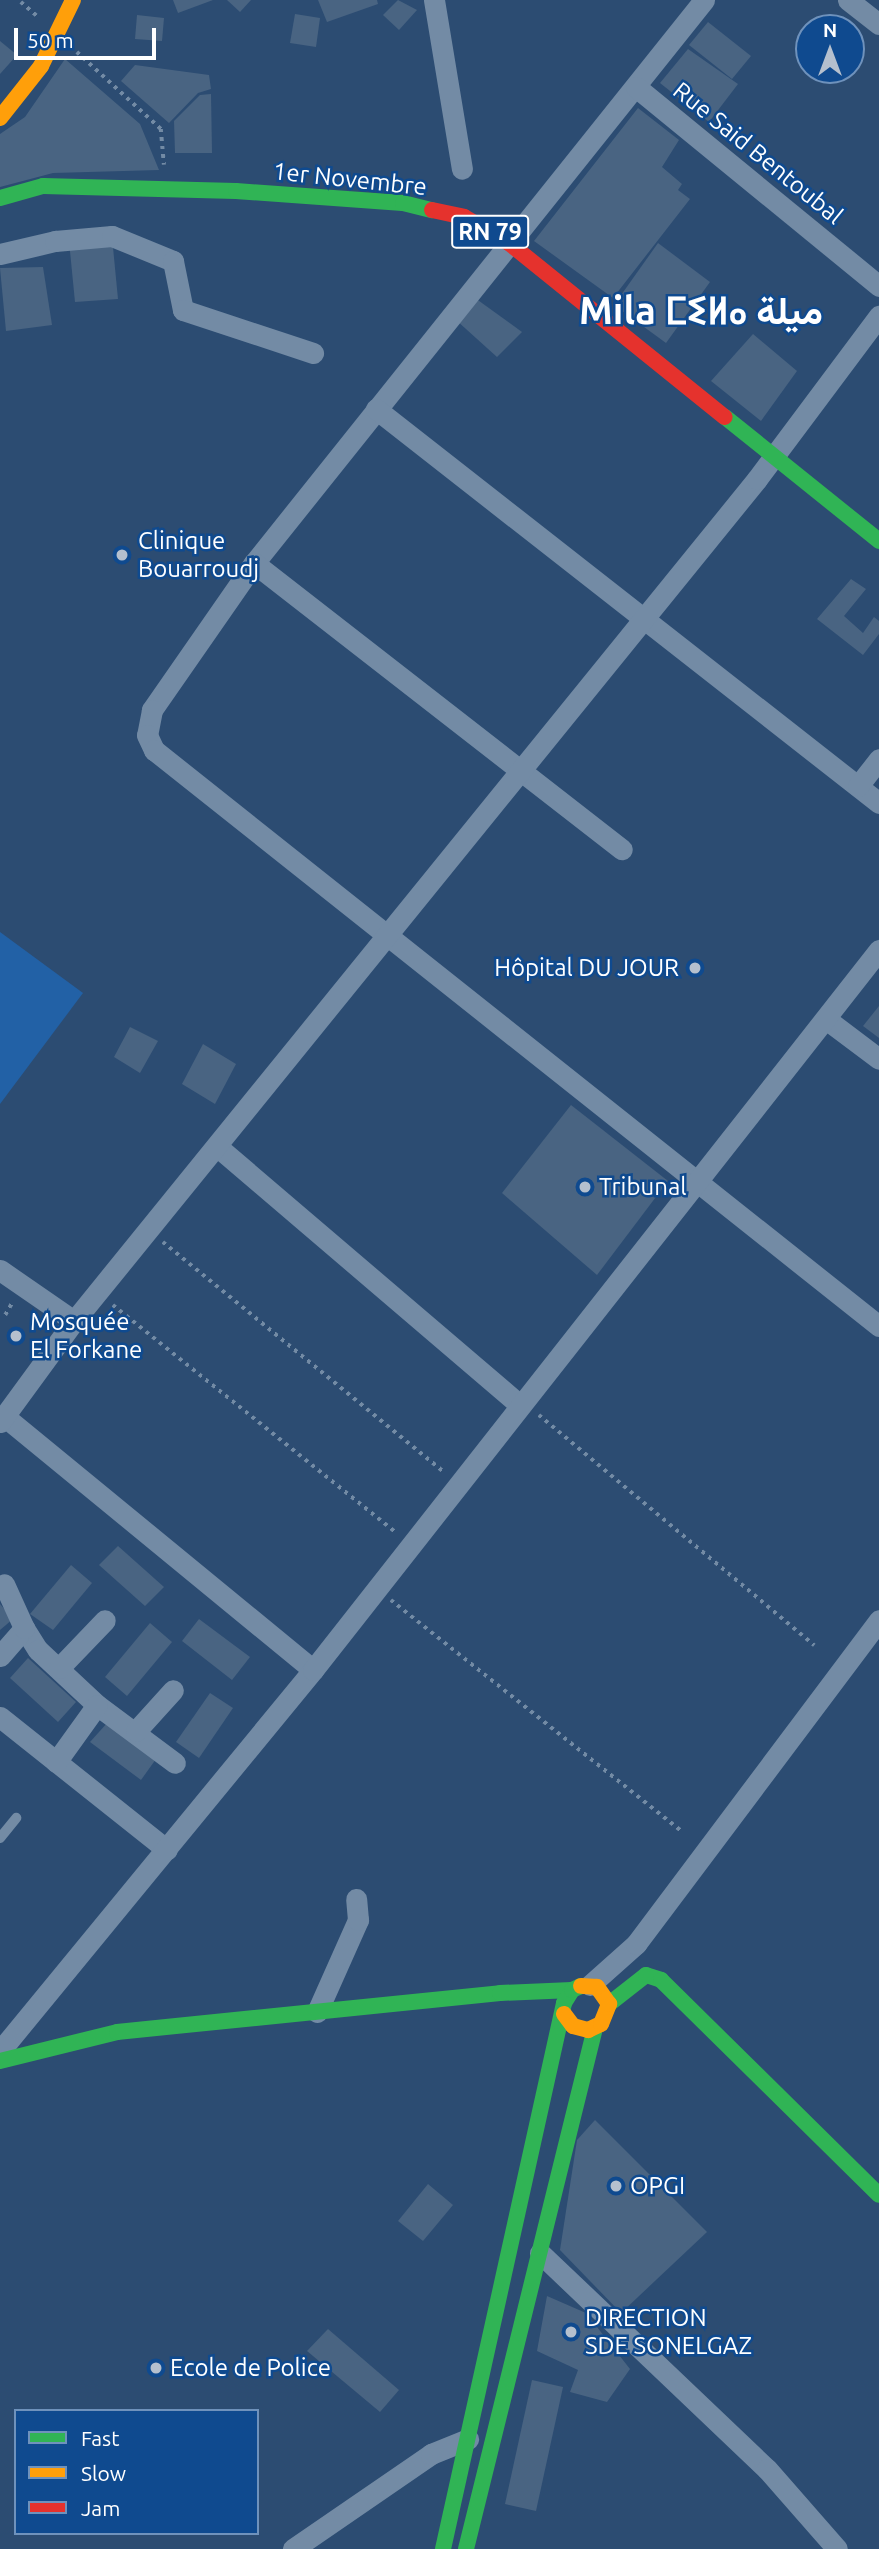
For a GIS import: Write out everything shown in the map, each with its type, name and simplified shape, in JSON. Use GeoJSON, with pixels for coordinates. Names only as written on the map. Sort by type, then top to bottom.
{"type":"FeatureCollection","features":[{"type":"Feature","properties":{"kind":"main road"},"geometry":{"type":"LineString","coordinates":[[0,118],[41,66],[73,0]]}},
{"type":"Feature","properties":{"kind":"main road","name":"1er Novembre"},"geometry":{"type":"LineString","coordinates":[[0,198],[43,186],[236,191],[403,203],[464,217],[509,243],[879,541]]}},
{"type":"Feature","properties":{"kind":"main road"},"geometry":{"type":"LineString","coordinates":[[608,2004],[646,1975],[661,1980],[879,2195]]}},
{"type":"Feature","properties":{"kind":"main road"},"geometry":{"type":"LineString","coordinates":[[0,2061],[117,2032],[581,1987],[602,1992],[608,2004],[606,2018],[595,2028],[466,2549]]}},
{"type":"Feature","properties":{"kind":"main road"},"geometry":{"type":"LineString","coordinates":[[443,2549],[564,2013],[581,1987]]}},
{"type":"Feature","properties":{"kind":"main road"},"geometry":{"type":"LineString","coordinates":[[472,1998],[564,2013],[573,2026],[595,2028]]}},
{"type":"Feature","properties":{"kind":"street"},"geometry":{"type":"LineString","coordinates":[[434,0],[461,169]]}},
{"type":"Feature","properties":{"kind":"street"},"geometry":{"type":"LineString","coordinates":[[704,0],[254,563],[152,710],[146,736],[154,750],[879,1326]]}},
{"type":"Feature","properties":{"kind":"street"},"geometry":{"type":"LineString","coordinates":[[848,0],[879,24]]}},
{"type":"Feature","properties":{"kind":"street","name":"Rue Said Bentoubal"},"geometry":{"type":"LineString","coordinates":[[636,88],[879,286]]}},
{"type":"Feature","properties":{"kind":"street"},"geometry":{"type":"LineString","coordinates":[[0,254],[55,241],[112,236],[173,261],[184,310],[313,353]]}},
{"type":"Feature","properties":{"kind":"street"},"geometry":{"type":"LineString","coordinates":[[313,1670],[2,1419],[74,1321],[219,1148],[385,935],[774,457],[879,316]]}},
{"type":"Feature","properties":{"kind":"street"},"geometry":{"type":"LineString","coordinates":[[376,410],[879,803]]}},
{"type":"Feature","properties":{"kind":"street"},"geometry":{"type":"LineString","coordinates":[[254,563],[622,849]]}},
{"type":"Feature","properties":{"kind":"street"},"geometry":{"type":"LineString","coordinates":[[858,786],[879,759]]}},
{"type":"Feature","properties":{"kind":"street"},"geometry":{"type":"LineString","coordinates":[[0,2051],[167,1850],[377,1588],[528,1409],[696,1179],[879,950]]}},
{"type":"Feature","properties":{"kind":"street"},"geometry":{"type":"LineString","coordinates":[[826,1018],[879,1059]]}},
{"type":"Feature","properties":{"kind":"street"},"geometry":{"type":"LineString","coordinates":[[219,1148],[528,1409]]}},
{"type":"Feature","properties":{"kind":"street"},"geometry":{"type":"LineString","coordinates":[[0,1270],[74,1321]]}},
{"type":"Feature","properties":{"kind":"street"},"geometry":{"type":"LineString","coordinates":[[4,1584],[24,1628],[38,1650],[97,1705],[136,1731],[175,1763]]}},
{"type":"Feature","properties":{"kind":"street"},"geometry":{"type":"LineString","coordinates":[[59,1668],[105,1620]]}},
{"type":"Feature","properties":{"kind":"street"},"geometry":{"type":"LineString","coordinates":[[581,1987],[636,1944],[879,1620]]}},
{"type":"Feature","properties":{"kind":"street"},"geometry":{"type":"LineString","coordinates":[[0,1656],[24,1628]]}},
{"type":"Feature","properties":{"kind":"street"},"geometry":{"type":"LineString","coordinates":[[136,1731],[173,1690]]}},
{"type":"Feature","properties":{"kind":"street"},"geometry":{"type":"LineString","coordinates":[[56,1762],[97,1705]]}},
{"type":"Feature","properties":{"kind":"street"},"geometry":{"type":"LineString","coordinates":[[0,1717],[167,1850]]}},
{"type":"Feature","properties":{"kind":"street"},"geometry":{"type":"LineString","coordinates":[[317,2012],[358,1920],[356,1899]]}},
{"type":"Feature","properties":{"kind":"street"},"geometry":{"type":"LineString","coordinates":[[636,1944],[646,1975]]}},
{"type":"Feature","properties":{"kind":"street"},"geometry":{"type":"LineString","coordinates":[[540,2253],[767,2469],[837,2549]]}},
{"type":"Feature","properties":{"kind":"street"},"geometry":{"type":"LineString","coordinates":[[293,2549],[431,2454],[468,2440]]}},
{"type":"Feature","properties":{"kind":"lane"},"geometry":{"type":"LineString","coordinates":[[0,1838],[16,1818]]}},
{"type":"Feature","properties":{"kind":"path"},"geometry":{"type":"LineString","coordinates":[[20,2],[47,24]]}},
{"type":"Feature","properties":{"kind":"path"},"geometry":{"type":"LineString","coordinates":[[68,43],[161,130],[164,170]]}},
{"type":"Feature","properties":{"kind":"path"},"geometry":{"type":"LineString","coordinates":[[158,1238],[450,1477]]}},
{"type":"Feature","properties":{"kind":"path"},"geometry":{"type":"LineString","coordinates":[[97,1293],[395,1532]]}},
{"type":"Feature","properties":{"kind":"path"},"geometry":{"type":"LineString","coordinates":[[5,1315],[16,1296]]}},
{"type":"Feature","properties":{"kind":"path"},"geometry":{"type":"LineString","coordinates":[[528,1409],[814,1645]]}},
{"type":"Feature","properties":{"kind":"path"},"geometry":{"type":"LineString","coordinates":[[377,1588],[683,1832]]}},
{"type":"Feature","properties":{"kind":"shaded area"},"geometry":{"type":"Polygon","coordinates":[[[0,932],[83,993],[0,1104],[0,932]]]}},
{"type":"Feature","properties":{"kind":"building"},"geometry":{"type":"Polygon","coordinates":[[[173,0],[213,0],[178,13],[173,0]]]}},
{"type":"Feature","properties":{"kind":"building"},"geometry":{"type":"Polygon","coordinates":[[[227,0],[251,0],[240,12],[227,0]]]}},
{"type":"Feature","properties":{"kind":"building"},"geometry":{"type":"Polygon","coordinates":[[[318,0],[377,0],[378,4],[327,22],[318,0]]]}},
{"type":"Feature","properties":{"kind":"building"},"geometry":{"type":"Polygon","coordinates":[[[398,0],[417,10],[399,30],[383,15],[398,0]]]}},
{"type":"Feature","properties":{"kind":"building"},"geometry":{"type":"Polygon","coordinates":[[[295,14],[320,18],[316,47],[290,43],[295,14]]]}},
{"type":"Feature","properties":{"kind":"building"},"geometry":{"type":"Polygon","coordinates":[[[137,15],[164,18],[162,41],[135,39],[137,15]]]}},
{"type":"Feature","properties":{"kind":"building"},"geometry":{"type":"Polygon","coordinates":[[[708,22],[751,56],[732,79],[689,45],[708,22]]]}},
{"type":"Feature","properties":{"kind":"building"},"geometry":{"type":"Polygon","coordinates":[[[0,41],[17,55],[0,74],[0,41]]]}},
{"type":"Feature","properties":{"kind":"building"},"geometry":{"type":"Polygon","coordinates":[[[688,49],[738,84],[709,122],[660,83],[688,49]]]}},
{"type":"Feature","properties":{"kind":"building"},"geometry":{"type":"Polygon","coordinates":[[[65,59],[140,124],[159,170],[53,173],[0,187],[0,134],[25,117],[65,59]]]}},
{"type":"Feature","properties":{"kind":"building"},"geometry":{"type":"Polygon","coordinates":[[[135,65],[209,75],[211,89],[198,93],[169,123],[121,81],[135,65]]]}},
{"type":"Feature","properties":{"kind":"building"},"geometry":{"type":"Polygon","coordinates":[[[211,94],[212,153],[175,153],[174,121],[200,95],[211,94]]]}},
{"type":"Feature","properties":{"kind":"building"},"geometry":{"type":"Polygon","coordinates":[[[638,108],[679,140],[662,167],[682,184],[678,190],[690,199],[613,298],[534,241],[638,108]]]}},
{"type":"Feature","properties":{"kind":"building"},"geometry":{"type":"Polygon","coordinates":[[[112,237],[118,299],[75,302],[69,241],[112,237]]]}},
{"type":"Feature","properties":{"kind":"building"},"geometry":{"type":"Polygon","coordinates":[[[658,243],[710,282],[666,343],[614,305],[658,243]]]}},
{"type":"Feature","properties":{"kind":"building"},"geometry":{"type":"Polygon","coordinates":[[[43,267],[52,325],[6,331],[0,268],[43,267]]]}},
{"type":"Feature","properties":{"kind":"building"},"geometry":{"type":"Polygon","coordinates":[[[475,298],[522,332],[497,357],[456,320],[475,298]]]}},
{"type":"Feature","properties":{"kind":"building"},"geometry":{"type":"Polygon","coordinates":[[[753,334],[797,371],[761,421],[711,381],[753,334]]]}},
{"type":"Feature","properties":{"kind":"building"},"geometry":{"type":"Polygon","coordinates":[[[851,579],[866,589],[844,616],[863,633],[874,617],[879,621],[879,634],[863,655],[817,619],[851,579]]]}},
{"type":"Feature","properties":{"kind":"building"},"geometry":{"type":"Polygon","coordinates":[[[879,1006],[879,1038],[863,1026],[879,1006]]]}},
{"type":"Feature","properties":{"kind":"building"},"geometry":{"type":"Polygon","coordinates":[[[130,1027],[158,1041],[140,1073],[114,1057],[130,1027]]]}},
{"type":"Feature","properties":{"kind":"building"},"geometry":{"type":"Polygon","coordinates":[[[203,1044],[236,1064],[215,1104],[182,1084],[203,1044]]]}},
{"type":"Feature","properties":{"kind":"building","name":"Tribunal"},"geometry":{"type":"Polygon","coordinates":[[[571,1105],[668,1181],[597,1275],[502,1193],[571,1105]]]}},
{"type":"Feature","properties":{"kind":"building"},"geometry":{"type":"Polygon","coordinates":[[[118,1546],[164,1587],[145,1606],[99,1565],[118,1546]]]}},
{"type":"Feature","properties":{"kind":"building"},"geometry":{"type":"Polygon","coordinates":[[[71,1565],[92,1583],[53,1630],[30,1614],[71,1565]]]}},
{"type":"Feature","properties":{"kind":"building"},"geometry":{"type":"Polygon","coordinates":[[[0,1604],[13,1619],[0,1630],[0,1604]]]}},
{"type":"Feature","properties":{"kind":"building"},"geometry":{"type":"Polygon","coordinates":[[[199,1619],[250,1657],[232,1680],[182,1641],[199,1619]]]}},
{"type":"Feature","properties":{"kind":"building"},"geometry":{"type":"Polygon","coordinates":[[[150,1623],[172,1642],[127,1696],[105,1677],[150,1623]]]}},
{"type":"Feature","properties":{"kind":"building"},"geometry":{"type":"Polygon","coordinates":[[[28,1658],[76,1702],[58,1722],[10,1678],[28,1658]]]}},
{"type":"Feature","properties":{"kind":"building"},"geometry":{"type":"Polygon","coordinates":[[[210,1693],[233,1708],[199,1758],[176,1742],[210,1693]]]}},
{"type":"Feature","properties":{"kind":"building"},"geometry":{"type":"Polygon","coordinates":[[[108,1722],[156,1759],[141,1780],[90,1742],[108,1722]]]}},
{"type":"Feature","properties":{"kind":"building","name":"OPGI"},"geometry":{"type":"Polygon","coordinates":[[[595,2120],[707,2232],[621,2313],[560,2250],[577,2140],[595,2120]]]}},
{"type":"Feature","properties":{"kind":"building"},"geometry":{"type":"Polygon","coordinates":[[[428,2184],[453,2205],[423,2241],[398,2221],[428,2184]]]}},
{"type":"Feature","properties":{"kind":"building","name":"DIRECTION SDE SONELGAZ"},"geometry":{"type":"Polygon","coordinates":[[[547,2296],[586,2313],[630,2369],[607,2402],[570,2392],[578,2370],[537,2351],[547,2296]]]}},
{"type":"Feature","properties":{"kind":"building"},"geometry":{"type":"Polygon","coordinates":[[[328,2329],[399,2390],[380,2412],[307,2351],[328,2329]]]}},
{"type":"Feature","properties":{"kind":"building"},"geometry":{"type":"Polygon","coordinates":[[[532,2380],[563,2387],[536,2511],[505,2504],[532,2380]]]}},
{"type":"Feature","properties":{"kind":"traffic: fast"},"geometry":{"type":"LineString","coordinates":[[0,198],[43,186],[236,191],[403,203],[432,210]]}},
{"type":"Feature","properties":{"kind":"traffic: fast"},"geometry":{"type":"LineString","coordinates":[[725,417],[879,541]]}},
{"type":"Feature","properties":{"kind":"traffic: fast"},"geometry":{"type":"LineString","coordinates":[[609,2004],[646,1975],[661,1980],[879,2195]]}},
{"type":"Feature","properties":{"kind":"traffic: fast"},"geometry":{"type":"LineString","coordinates":[[443,2549],[564,2003],[572,1990],[581,1986]]}},
{"type":"Feature","properties":{"kind":"traffic: fast"},"geometry":{"type":"LineString","coordinates":[[0,2061],[117,2032],[500,1993],[572,1990]]}},
{"type":"Feature","properties":{"kind":"traffic: fast"},"geometry":{"type":"LineString","coordinates":[[466,2549],[595,2028]]}},
{"type":"Feature","properties":{"kind":"traffic: slow"},"geometry":{"type":"LineString","coordinates":[[0,118],[41,66],[73,0]]}},
{"type":"Feature","properties":{"kind":"traffic: slow"},"geometry":{"type":"LineString","coordinates":[[564,2014],[573,2026],[588,2030],[601,2024],[609,2004],[597,1987],[581,1986]]}},
{"type":"Feature","properties":{"kind":"traffic: jam"},"geometry":{"type":"LineString","coordinates":[[432,210],[464,217],[509,243],[725,417]]}},
{"type":"Feature","properties":{"kind":"place","name":"Clinique Bouarroudj"},"geometry":{"type":"Point","coordinates":[122,555]}},
{"type":"Feature","properties":{"kind":"place","name":"Hôpital DU JOUR"},"geometry":{"type":"Point","coordinates":[695,968]}},
{"type":"Feature","properties":{"kind":"place","name":"Tribunal"},"geometry":{"type":"Point","coordinates":[585,1187]}},
{"type":"Feature","properties":{"kind":"place","name":"Mosquée El Forkane"},"geometry":{"type":"Point","coordinates":[16,1336]}},
{"type":"Feature","properties":{"kind":"place","name":"OPGI"},"geometry":{"type":"Point","coordinates":[616,2186]}},
{"type":"Feature","properties":{"kind":"place","name":"DIRECTION SDE SONELGAZ"},"geometry":{"type":"Point","coordinates":[571,2332]}},
{"type":"Feature","properties":{"kind":"place","name":"Ecole de Police"},"geometry":{"type":"Point","coordinates":[156,2368]}},
{"type":"Feature","properties":{"kind":"district","name":"Mila ⵎⵉⵍⴰ ميلة"},"geometry":{"type":"Point","coordinates":[701,311]}}]}
